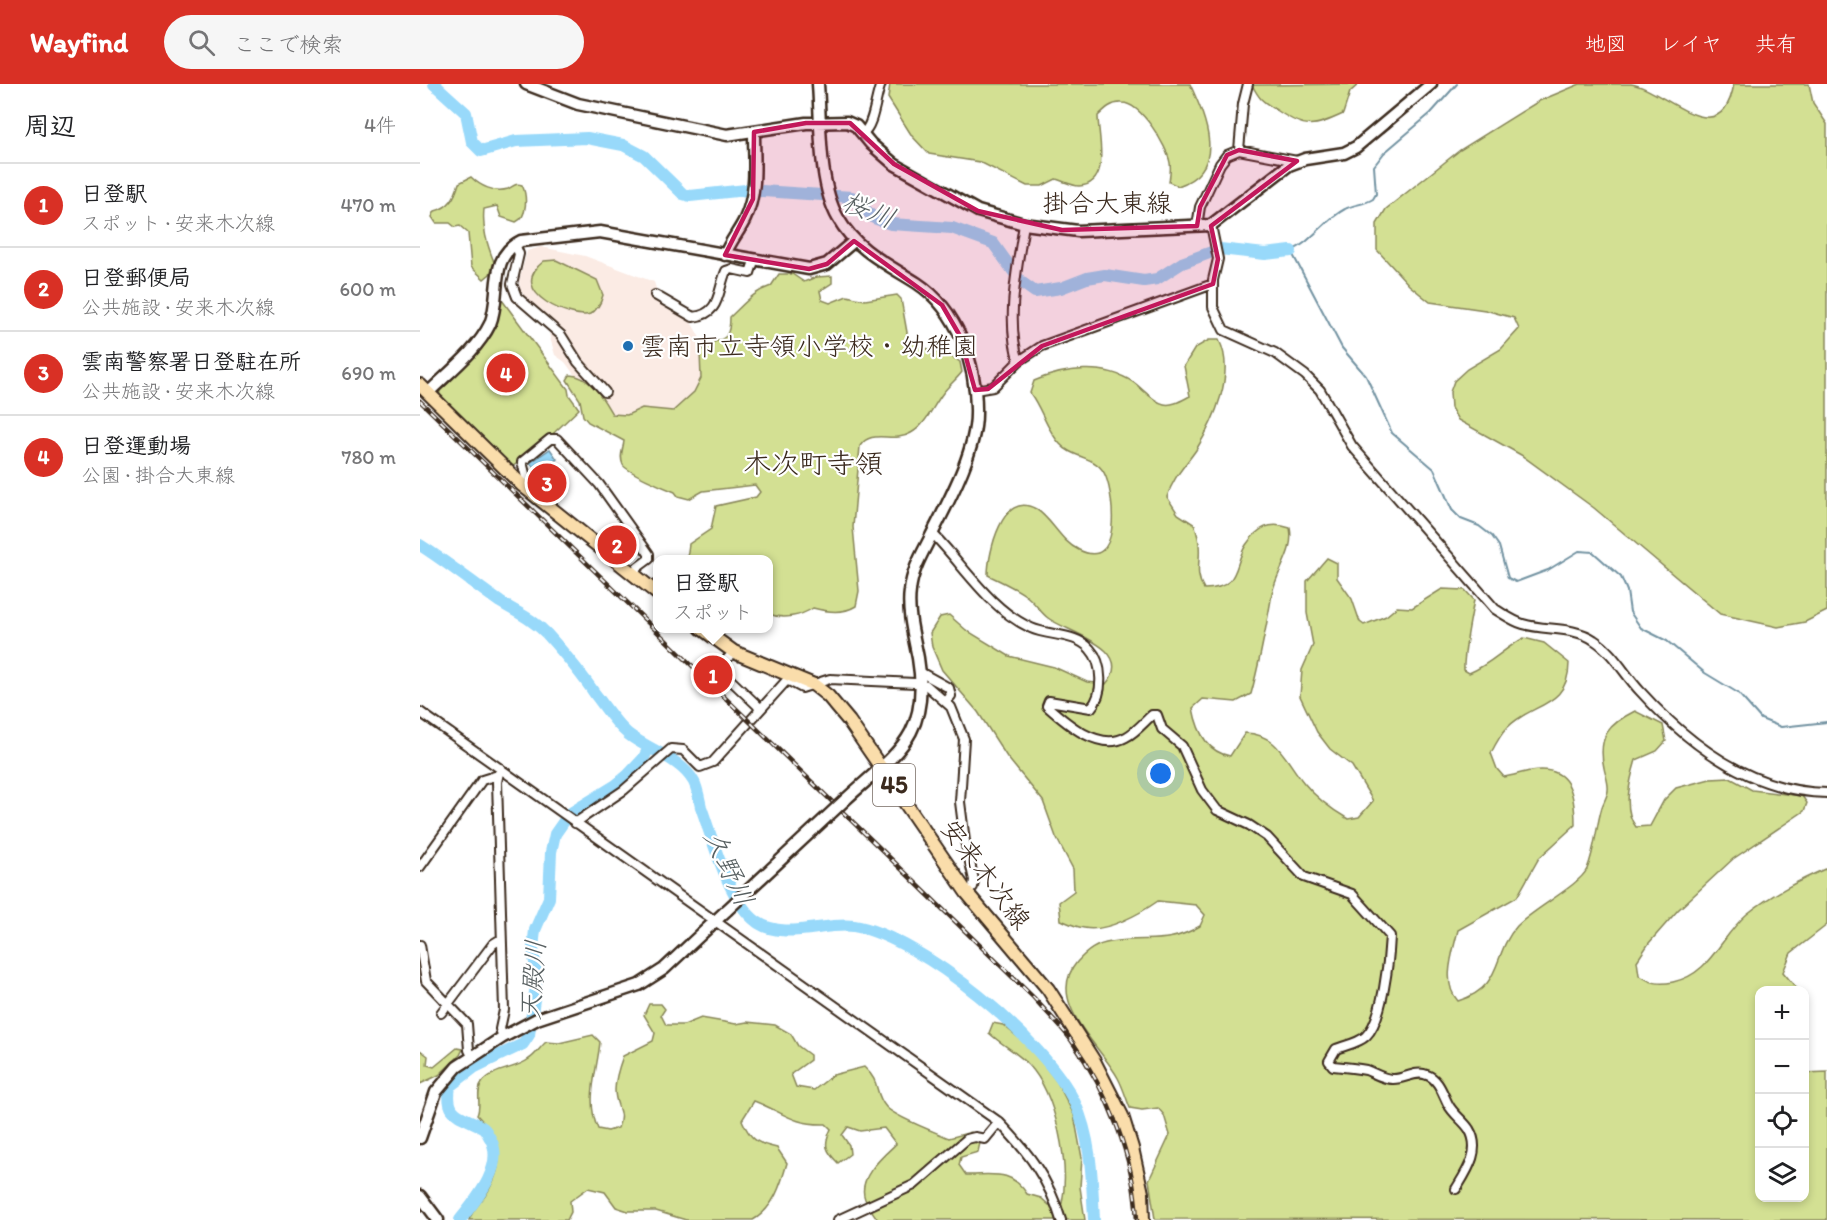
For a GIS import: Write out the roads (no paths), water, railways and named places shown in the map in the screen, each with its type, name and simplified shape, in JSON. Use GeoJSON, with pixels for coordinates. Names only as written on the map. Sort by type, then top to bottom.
{"type":"FeatureCollection","features":[{"type":"Feature","properties":{"kind":"main road"},"geometry":{"type":"LineString","coordinates":[[424,389],[522,484],[653,591]]}},
{"type":"Feature","properties":{"kind":"main road","name":"安来木次線"},"geometry":{"type":"LineString","coordinates":[[708,633],[734,652],[814,685],[828,696],[849,721],[967,893],[1048,989],[1109,1087],[1122,1116],[1135,1159],[1143,1220]]}},
{"type":"Feature","properties":{"kind":"street","name":"掛合大東線"},"geometry":{"type":"LineString","coordinates":[[526,84],[578,104],[727,135],[821,122],[847,122],[863,133],[885,157],[930,185],[978,210],[1024,225],[1084,231],[1211,225]]}},
{"type":"Feature","properties":{"kind":"street"},"geometry":{"type":"LineString","coordinates":[[420,1138],[436,1092],[444,1079],[472,1056],[537,1019],[639,986],[664,969],[881,767],[908,738],[918,718],[922,696],[909,592],[914,570],[972,444],[976,414],[975,390],[960,336],[942,305],[926,290],[877,260],[854,242],[837,216],[828,187],[818,84]]}},
{"type":"Feature","properties":{"kind":"street"},"geometry":{"type":"LineString","coordinates":[[863,133],[871,124],[874,101],[881,84]]}},
{"type":"Feature","properties":{"kind":"street"},"geometry":{"type":"LineString","coordinates":[[1239,150],[1248,84]]}},
{"type":"Feature","properties":{"kind":"street"},"geometry":{"type":"LineString","coordinates":[[1197,226],[1200,207],[1220,164],[1227,155],[1239,150],[1297,161],[1344,153],[1356,147],[1431,84]]}},
{"type":"Feature","properties":{"kind":"street"},"geometry":{"type":"LineString","coordinates":[[725,255],[731,239],[744,222],[754,189],[754,132]]}},
{"type":"Feature","properties":{"kind":"street"},"geometry":{"type":"LineString","coordinates":[[1297,161],[1253,190],[1224,217],[1211,225],[1218,264],[1213,284],[1213,307],[1224,330],[1275,353],[1305,375],[1320,390],[1352,446],[1495,609],[1523,624],[1572,632],[1592,638],[1602,646],[1650,702],[1706,751],[1727,765],[1776,784],[1827,793]]}},
{"type":"Feature","properties":{"kind":"street"},"geometry":{"type":"LineString","coordinates":[[1019,361],[1016,352],[1016,282],[1024,225]]}},
{"type":"Feature","properties":{"kind":"street"},"geometry":{"type":"LineString","coordinates":[[424,389],[483,336],[492,318],[499,266],[506,252],[515,244],[547,237],[600,232],[800,269],[815,268],[834,259],[854,242]]}},
{"type":"Feature","properties":{"kind":"street"},"geometry":{"type":"LineString","coordinates":[[515,244],[519,254],[512,284],[517,297],[561,335],[578,362],[604,392]]}},
{"type":"Feature","properties":{"kind":"street"},"geometry":{"type":"LineString","coordinates":[[655,295],[693,317],[706,314],[716,306],[726,271],[732,269],[750,273],[754,261]]}},
{"type":"Feature","properties":{"kind":"street"},"geometry":{"type":"LineString","coordinates":[[975,390],[993,387],[1019,361],[1042,346],[1213,284]]}},
{"type":"Feature","properties":{"kind":"street"},"geometry":{"type":"LineString","coordinates":[[522,484],[526,477],[522,462],[550,439],[557,439],[598,484],[649,554],[649,559],[630,573]]}},
{"type":"Feature","properties":{"kind":"street"},"geometry":{"type":"LineString","coordinates":[[932,533],[1004,610],[1029,627],[1083,643],[1095,655],[1100,669],[1100,692],[1095,704],[1091,708],[1078,708],[1049,701],[1047,706],[1089,736],[1104,742],[1126,737],[1152,715],[1157,715],[1162,729],[1182,746],[1202,790],[1218,810],[1249,825],[1267,837],[1304,877],[1352,894],[1390,936],[1380,1004],[1369,1033],[1360,1040],[1336,1048],[1330,1055],[1329,1061],[1334,1066],[1365,1070],[1388,1079],[1400,1079],[1413,1074],[1425,1074],[1433,1078],[1450,1108],[1473,1138],[1475,1151],[1470,1167],[1456,1189]]}},
{"type":"Feature","properties":{"kind":"street"},"geometry":{"type":"LineString","coordinates":[[734,652],[718,668],[758,706],[759,710]]}},
{"type":"Feature","properties":{"kind":"street"},"geometry":{"type":"LineString","coordinates":[[920,672],[949,688],[951,696],[946,701]]}},
{"type":"Feature","properties":{"kind":"street"},"geometry":{"type":"LineString","coordinates":[[573,821],[616,796],[671,749],[683,750],[700,766],[707,766],[750,723],[787,680],[802,688],[830,679],[915,683]]}},
{"type":"Feature","properties":{"kind":"street"},"geometry":{"type":"LineString","coordinates":[[926,686],[951,707],[964,739],[960,802],[965,841],[974,880],[973,887],[967,893]]}},
{"type":"Feature","properties":{"kind":"street"},"geometry":{"type":"LineString","coordinates":[[420,712],[499,772],[573,821],[999,1122],[1034,1160],[1046,1180],[1061,1220]]}},
{"type":"Feature","properties":{"kind":"street"},"geometry":{"type":"LineString","coordinates":[[420,867],[482,780],[499,772]]}},
{"type":"Feature","properties":{"kind":"street"},"geometry":{"type":"LineString","coordinates":[[499,772],[504,1010],[500,1029],[503,1037]]}},
{"type":"Feature","properties":{"kind":"street"},"geometry":{"type":"LineString","coordinates":[[441,1012],[493,944],[501,939]]}},
{"type":"Feature","properties":{"kind":"street"},"geometry":{"type":"LineString","coordinates":[[420,945],[426,981],[467,1024],[469,1050],[472,1056]]}},
{"type":"Feature","properties":{"kind":"street"},"geometry":{"type":"LineString","coordinates":[[838,1220],[914,1185],[968,1140],[975,1137],[985,1139],[999,1122]]}},
{"type":"Feature","properties":{"kind":"street"},"geometry":{"type":"LineString","coordinates":[[420,1196],[438,1220]]}},
{"type":"Feature","properties":{"kind":"water"},"geometry":{"type":"Polygon","coordinates":[[[550,449],[557,459],[538,473],[530,463],[550,449]]]}},
{"type":"Feature","properties":{"kind":"waterway","name":"桜川"},"geometry":{"type":"LineString","coordinates":[[434,84],[466,113],[472,142],[481,151],[516,141],[587,138],[623,145],[644,156],[683,194],[690,196],[746,190],[852,197],[874,218],[891,224],[952,228],[993,243],[1021,282],[1035,292],[1061,288],[1087,278],[1105,275],[1144,281],[1157,279],[1182,263],[1220,249],[1265,254],[1291,251]]}},
{"type":"Feature","properties":{"kind":"waterway"},"geometry":{"type":"LineString","coordinates":[[1457,84],[1431,113],[1384,153],[1374,166],[1376,194],[1373,199],[1348,207],[1291,251],[1342,348],[1366,376],[1392,433],[1434,469],[1452,510],[1461,519],[1479,526],[1492,536],[1499,546],[1508,578],[1516,582],[1548,570],[1579,551],[1593,552],[1621,577],[1627,591],[1630,612],[1641,628],[1667,641],[1705,673],[1738,693],[1761,719],[1781,727],[1827,722]]}},
{"type":"Feature","properties":{"kind":"waterway","name":"久野川"},"geometry":{"type":"LineString","coordinates":[[420,545],[542,629],[584,678],[610,715],[628,734],[673,760],[688,774],[694,782],[716,852],[730,885],[747,912],[757,922],[779,930],[792,931],[842,925],[882,934],[946,971],[979,996],[1038,1051],[1060,1078],[1081,1117],[1092,1176],[1094,1220]]}},
{"type":"Feature","properties":{"kind":"waterway","name":"天殿川"},"geometry":{"type":"LineString","coordinates":[[460,1220],[487,1182],[492,1171],[494,1148],[483,1128],[452,1110],[449,1096],[450,1086],[475,1067],[523,1044],[529,1035],[537,978],[533,948],[535,930],[549,898],[551,852],[555,834],[569,814],[628,775],[643,759],[649,748]]}},
{"type":"Feature","properties":{"kind":"railway"},"geometry":{"type":"LineString","coordinates":[[420,401],[653,628]]}},
{"type":"Feature","properties":{"kind":"railway"},"geometry":{"type":"LineString","coordinates":[[659,633],[1034,998],[1071,1040],[1096,1081],[1117,1126],[1131,1172],[1137,1220]]}},
{"type":"Feature","properties":{"kind":"place","name":"雲南市立寺領小学校・幼稚園"},"geometry":{"type":"Point","coordinates":[628,346]}},
{"type":"Feature","properties":{"kind":"place","name":"日登運動場"},"geometry":{"type":"Point","coordinates":[506,373]}},
{"type":"Feature","properties":{"kind":"place","name":"雲南警察署日登駐在所"},"geometry":{"type":"Point","coordinates":[547,483]}},
{"type":"Feature","properties":{"kind":"place","name":"日登郵便局"},"geometry":{"type":"Point","coordinates":[617,545]}},
{"type":"Feature","properties":{"kind":"place","name":"日登駅"},"geometry":{"type":"Point","coordinates":[713,675]}},
{"type":"Feature","properties":{"kind":"district","name":"木次町寺領"},"geometry":{"type":"Point","coordinates":[813,463]}}]}
